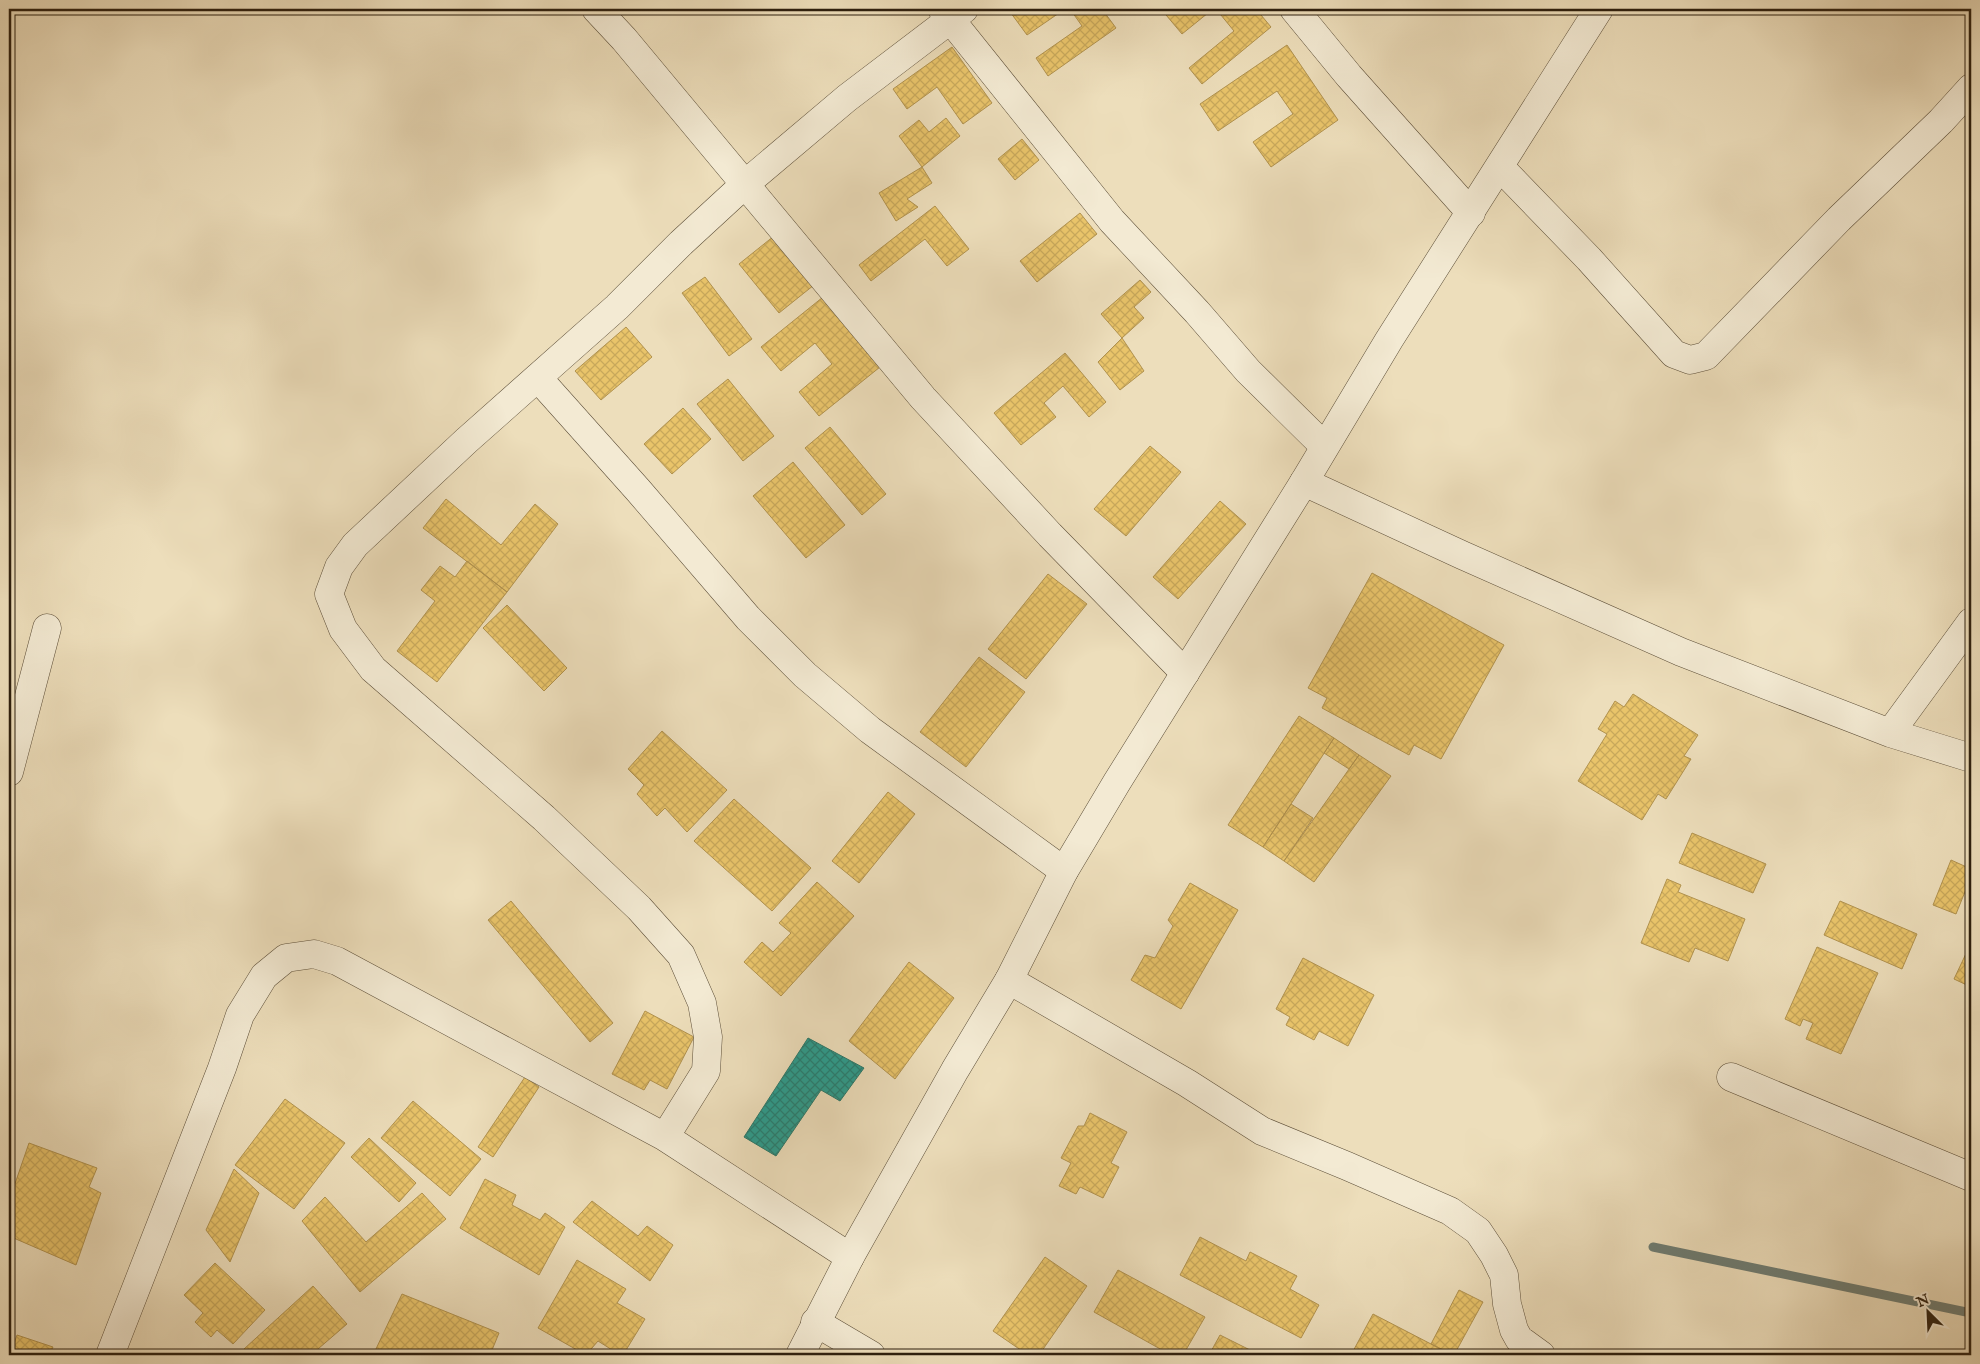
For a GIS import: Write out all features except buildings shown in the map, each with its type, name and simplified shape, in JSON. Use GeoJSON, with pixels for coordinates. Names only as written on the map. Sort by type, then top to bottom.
{"type":"FeatureCollection","features":[{"type":"Feature","properties":{"kind":"street"},"geometry":{"type":"LineString","coordinates":[[596,9],[624,39],[923,398],[1050,535],[1185,673]]}},
{"type":"Feature","properties":{"kind":"street"},"geometry":{"type":"LineString","coordinates":[[1294,9],[1349,76],[1470,213]]}},
{"type":"Feature","properties":{"kind":"street"},"geometry":{"type":"LineString","coordinates":[[800,1355],[850,1257],[1008,980],[1064,871],[1117,782],[1304,482],[1389,340],[1599,9]]}},
{"type":"Feature","properties":{"kind":"street"},"geometry":{"type":"LineString","coordinates":[[665,1137],[706,1071],[708,1037],[702,1003],[681,955],[639,908],[544,818],[373,669],[343,629],[330,594],[339,567],[355,545],[466,441],[617,307],[681,242],[744,185],[952,12],[1047,142],[1112,221],[1197,312],[1248,371],[1324,446]]}},
{"type":"Feature","properties":{"kind":"street"},"geometry":{"type":"LineString","coordinates":[[1500,167],[1589,259],[1674,354],[1690,360],[1706,356],[1839,219],[1940,121],[1971,88]]}},
{"type":"Feature","properties":{"kind":"street"},"geometry":{"type":"LineString","coordinates":[[538,378],[638,490],[748,618],[805,675],[870,730],[1064,871]]}},
{"type":"Feature","properties":{"kind":"street"},"geometry":{"type":"LineString","coordinates":[[1304,482],[1462,555],[1681,652],[1890,733],[1971,758]]}},
{"type":"Feature","properties":{"kind":"street"},"geometry":{"type":"LineString","coordinates":[[1890,733],[1971,622]]}},
{"type":"Feature","properties":{"kind":"street"},"geometry":{"type":"LineString","coordinates":[[9,772],[47,628]]}},
{"type":"Feature","properties":{"kind":"street"},"geometry":{"type":"LineString","coordinates":[[110,1355],[222,1068],[240,1015],[264,976],[286,958],[314,954],[337,961],[665,1137],[850,1257]]}},
{"type":"Feature","properties":{"kind":"street"},"geometry":{"type":"LineString","coordinates":[[1008,980],[1188,1083],[1262,1131],[1450,1211],[1478,1231],[1494,1255],[1504,1275],[1507,1304],[1518,1339],[1541,1355]]}},
{"type":"Feature","properties":{"kind":"street"},"geometry":{"type":"LineString","coordinates":[[1731,1077],[1971,1177]]}},
{"type":"Feature","properties":{"kind":"street"},"geometry":{"type":"LineString","coordinates":[[816,1322],[871,1355]]}},
{"type":"Feature","properties":{"kind":"waterway"},"geometry":{"type":"LineString","coordinates":[[1653,1247],[1971,1313]]}}]}
